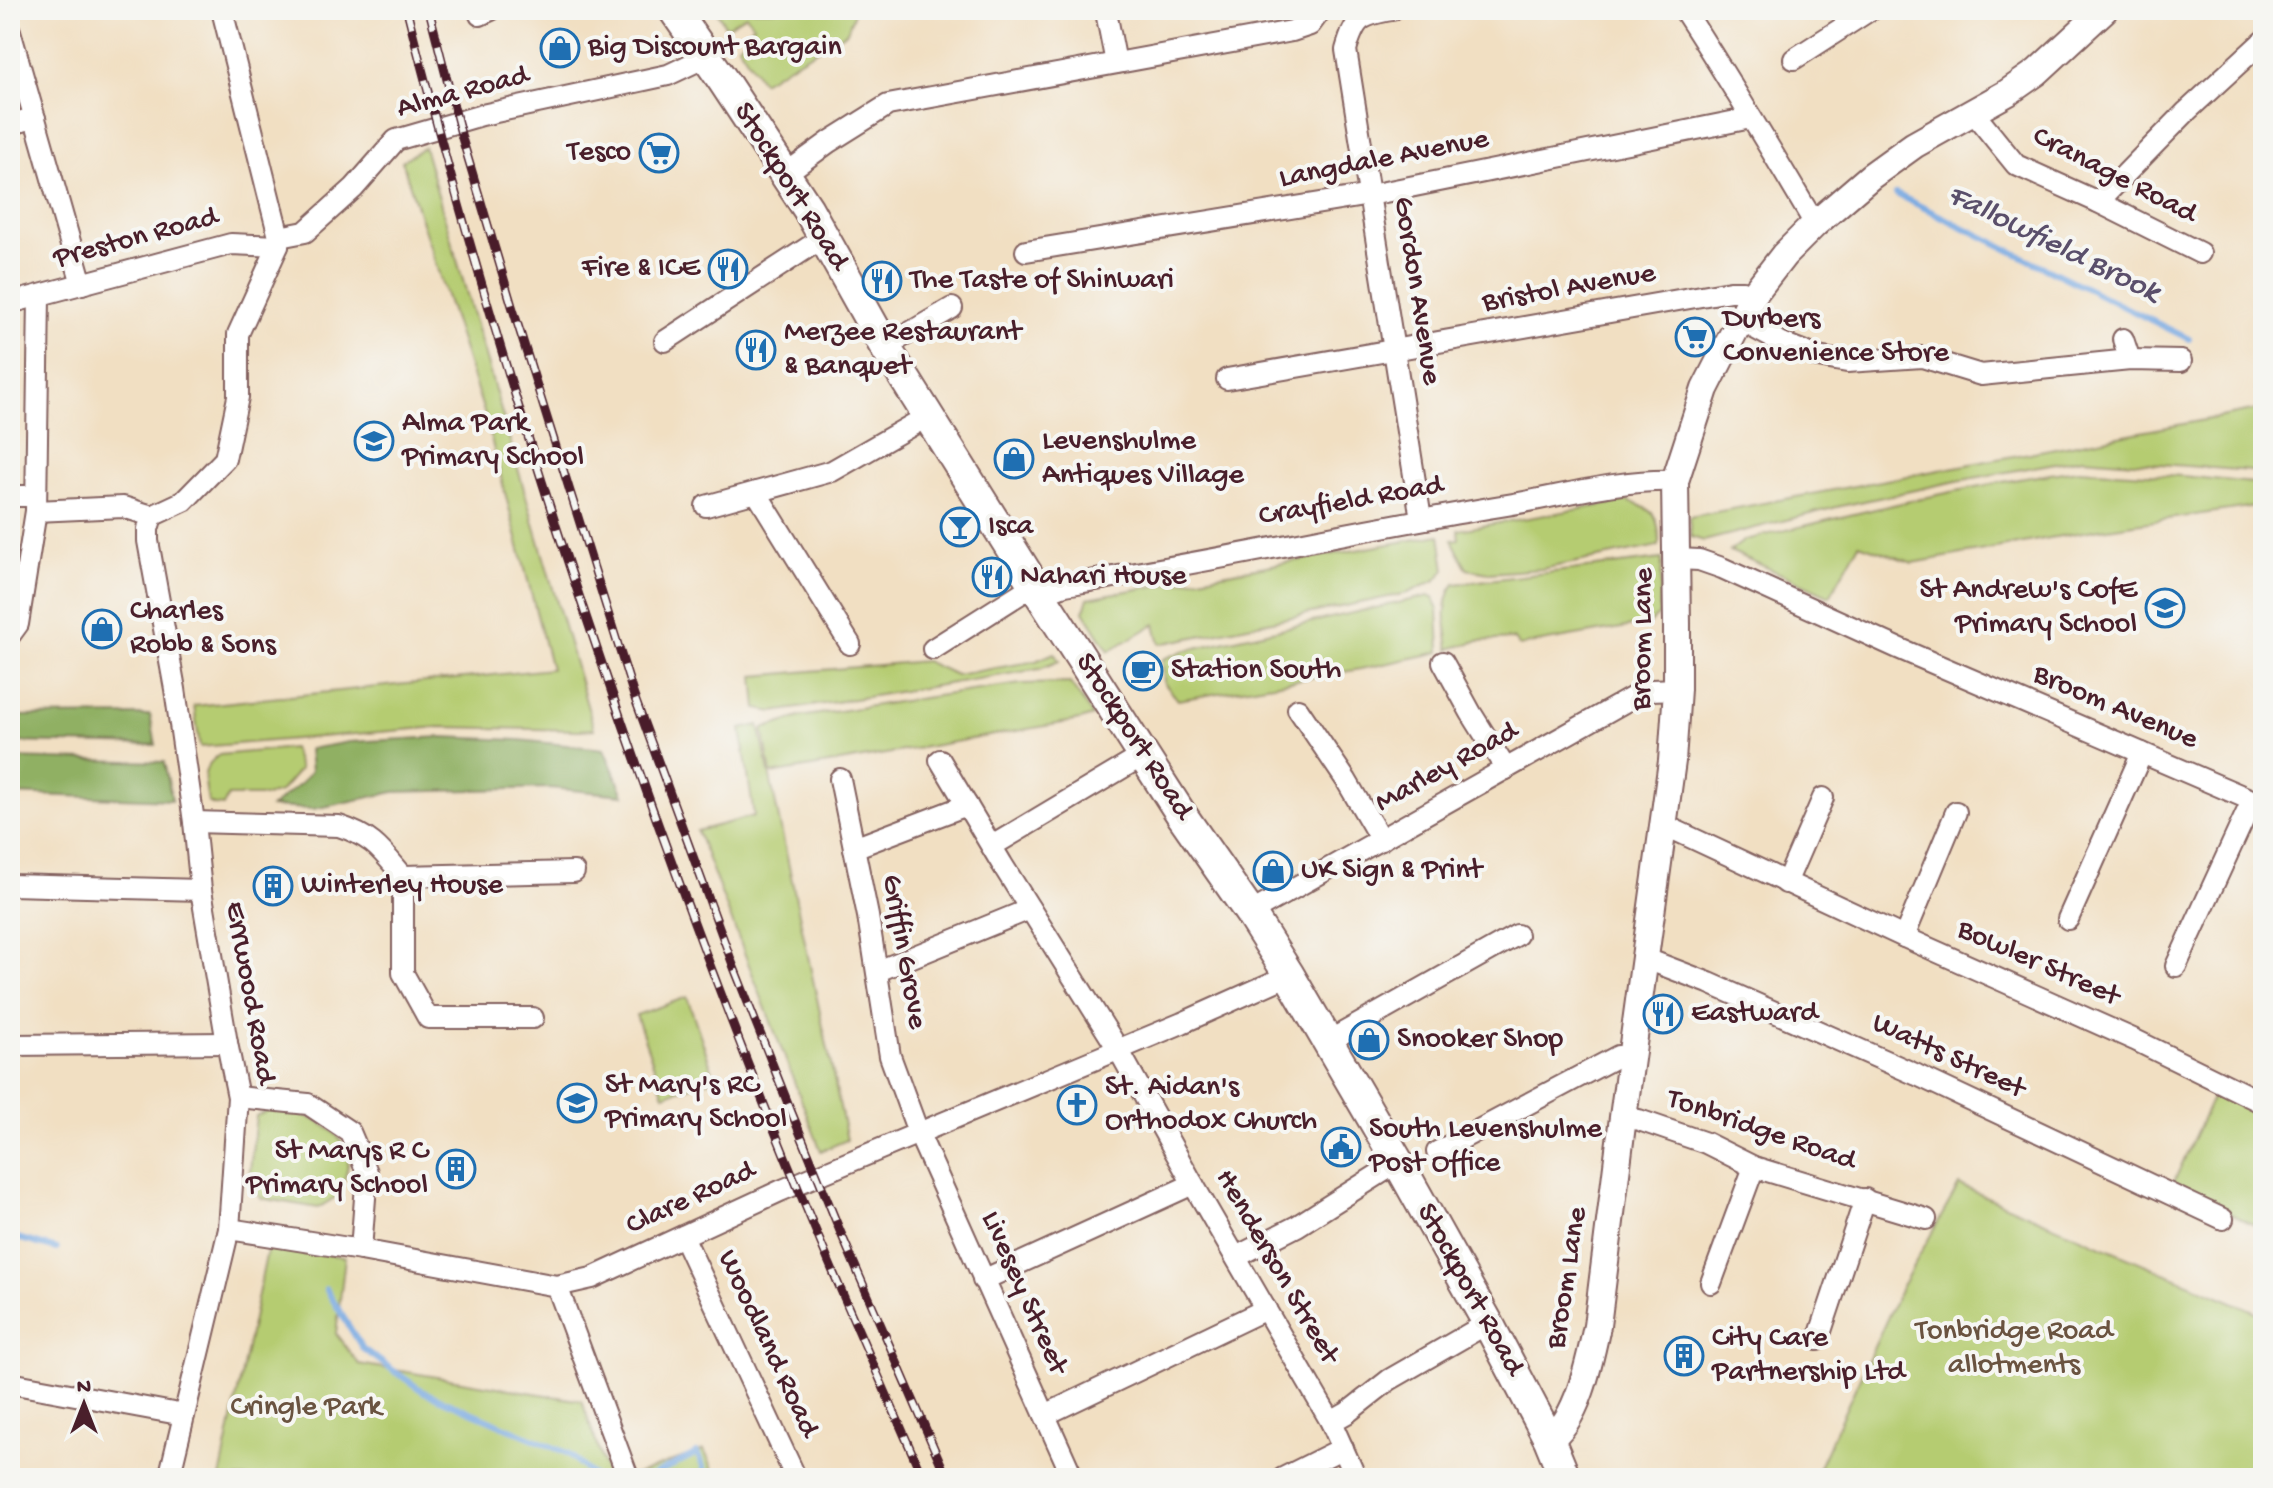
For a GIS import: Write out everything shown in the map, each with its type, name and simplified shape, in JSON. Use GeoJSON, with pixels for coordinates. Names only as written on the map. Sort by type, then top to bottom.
{"type":"FeatureCollection","features":[{"type":"Feature","properties":{"kind":"highway","name":"Stockport Road"},"geometry":{"type":"LineString","coordinates":[[675,10],[785,174],[885,347],[1038,590],[1181,814],[1289,975],[1488,1323],[1549,1439],[1565,1478]]}},
{"type":"Feature","properties":{"kind":"main road","name":"Broom Lane"},"geometry":{"type":"LineString","coordinates":[[1549,1439],[1558,1433],[1569,1417],[1592,1352],[1597,1326],[1672,761],[1677,689],[1675,494],[1705,389],[1753,295],[1784,255],[1815,224],[1914,145],[2007,93],[2037,72],[2104,10]]}},
{"type":"Feature","properties":{"kind":"street"},"geometry":{"type":"LineString","coordinates":[[10,496],[35,504],[123,507],[152,516],[184,501],[225,459],[238,397],[238,334],[278,241],[222,10]]}},
{"type":"Feature","properties":{"kind":"street"},"geometry":{"type":"LineString","coordinates":[[478,10],[480,15],[491,10]]}},
{"type":"Feature","properties":{"kind":"street"},"geometry":{"type":"LineString","coordinates":[[1108,10],[1116,63]]}},
{"type":"Feature","properties":{"kind":"street"},"geometry":{"type":"LineString","coordinates":[[785,174],[888,105],[1292,31],[1310,25],[1321,10]]}},
{"type":"Feature","properties":{"kind":"street","name":"Gordon Avenue"},"geometry":{"type":"LineString","coordinates":[[1392,10],[1371,13],[1353,25],[1346,50],[1347,68],[1421,519]]}},
{"type":"Feature","properties":{"kind":"street"},"geometry":{"type":"LineString","coordinates":[[1684,10],[1738,92],[1815,224]]}},
{"type":"Feature","properties":{"kind":"street"},"geometry":{"type":"LineString","coordinates":[[1794,59],[1870,10]]}},
{"type":"Feature","properties":{"kind":"street"},"geometry":{"type":"LineString","coordinates":[[10,31],[82,284]]}},
{"type":"Feature","properties":{"kind":"street"},"geometry":{"type":"LineString","coordinates":[[2098,202],[2187,111],[2263,41]]}},
{"type":"Feature","properties":{"kind":"street","name":"Alma Road"},"geometry":{"type":"LineString","coordinates":[[278,241],[305,232],[354,188],[396,140],[482,115],[668,75],[706,57]]}},
{"type":"Feature","properties":{"kind":"street","name":"Cranage Road"},"geometry":{"type":"LineString","coordinates":[[1973,112],[2016,165],[2200,253]]}},
{"type":"Feature","properties":{"kind":"street"},"geometry":{"type":"LineString","coordinates":[[10,124],[35,118]]}},
{"type":"Feature","properties":{"kind":"street","name":"Langdale Avenue"},"geometry":{"type":"LineString","coordinates":[[1026,251],[1370,195],[1751,118]]}},
{"type":"Feature","properties":{"kind":"street"},"geometry":{"type":"LineString","coordinates":[[665,341],[824,237]]}},
{"type":"Feature","properties":{"kind":"street","name":"Preston Road"},"geometry":{"type":"LineString","coordinates":[[10,303],[231,244],[278,241]]}},
{"type":"Feature","properties":{"kind":"street","name":"Bristol Avenue"},"geometry":{"type":"LineString","coordinates":[[1227,379],[1730,291],[1753,295]]}},
{"type":"Feature","properties":{"kind":"street"},"geometry":{"type":"LineString","coordinates":[[10,635],[18,624],[35,504],[39,296]]}},
{"type":"Feature","properties":{"kind":"street"},"geometry":{"type":"LineString","coordinates":[[885,347],[952,308]]}},
{"type":"Feature","properties":{"kind":"street"},"geometry":{"type":"LineString","coordinates":[[1739,320],[1799,350],[1832,360],[1847,362],[1922,357],[1981,375],[2130,360],[2181,361]]}},
{"type":"Feature","properties":{"kind":"street"},"geometry":{"type":"LineString","coordinates":[[2123,339],[2130,360]]}},
{"type":"Feature","properties":{"kind":"street"},"geometry":{"type":"LineString","coordinates":[[706,506],[832,471],[928,416]]}},
{"type":"Feature","properties":{"kind":"street","name":"Crayfield Road"},"geometry":{"type":"LineString","coordinates":[[933,649],[1038,590],[1621,483],[1651,480],[1675,494]]}},
{"type":"Feature","properties":{"kind":"street"},"geometry":{"type":"LineString","coordinates":[[756,492],[850,644]]}},
{"type":"Feature","properties":{"kind":"street","name":"Errwood Road"},"geometry":{"type":"LineString","coordinates":[[152,516],[148,541],[175,689],[201,890],[238,1097],[229,1229],[169,1478]]}},
{"type":"Feature","properties":{"kind":"street","name":"Broom Avenue"},"geometry":{"type":"LineString","coordinates":[[1677,566],[1708,562],[1898,648],[2258,803]]}},
{"type":"Feature","properties":{"kind":"street"},"geometry":{"type":"LineString","coordinates":[[1443,662],[1506,769]]}},
{"type":"Feature","properties":{"kind":"street","name":"Marley Road"},"geometry":{"type":"LineString","coordinates":[[1250,913],[1635,696],[1651,690],[1677,689]]}},
{"type":"Feature","properties":{"kind":"street"},"geometry":{"type":"LineString","coordinates":[[1298,709],[1346,780],[1381,840]]}},
{"type":"Feature","properties":{"kind":"street"},"geometry":{"type":"LineString","coordinates":[[2068,919],[2142,753]]}},
{"type":"Feature","properties":{"kind":"street"},"geometry":{"type":"LineString","coordinates":[[992,846],[1144,755]]}},
{"type":"Feature","properties":{"kind":"street","name":"Henderson Street"},"geometry":{"type":"LineString","coordinates":[[940,760],[1118,1049],[1331,1422],[1356,1478]]}},
{"type":"Feature","properties":{"kind":"street","name":"Griffin Grove"},"geometry":{"type":"LineString","coordinates":[[840,779],[878,971],[890,1056],[918,1132]]}},
{"type":"Feature","properties":{"kind":"street"},"geometry":{"type":"LineString","coordinates":[[1786,883],[1823,798]]}},
{"type":"Feature","properties":{"kind":"street"},"geometry":{"type":"LineString","coordinates":[[2176,966],[2258,803]]}},
{"type":"Feature","properties":{"kind":"street"},"geometry":{"type":"LineString","coordinates":[[854,848],[967,805]]}},
{"type":"Feature","properties":{"kind":"street"},"geometry":{"type":"LineString","coordinates":[[1904,937],[1956,812]]}},
{"type":"Feature","properties":{"kind":"street"},"geometry":{"type":"LineString","coordinates":[[194,822],[339,826],[359,833],[375,844],[403,876],[403,973],[428,1018],[533,1018]]}},
{"type":"Feature","properties":{"kind":"street","name":"Bowler Street"},"geometry":{"type":"LineString","coordinates":[[1664,825],[2135,1040],[2263,1103]]}},
{"type":"Feature","properties":{"kind":"street"},"geometry":{"type":"LineString","coordinates":[[403,876],[574,872]]}},
{"type":"Feature","properties":{"kind":"street"},"geometry":{"type":"LineString","coordinates":[[10,885],[201,890]]}},
{"type":"Feature","properties":{"kind":"street"},"geometry":{"type":"LineString","coordinates":[[878,971],[1030,909]]}},
{"type":"Feature","properties":{"kind":"street"},"geometry":{"type":"LineString","coordinates":[[1327,1042],[1517,935]]}},
{"type":"Feature","properties":{"kind":"street","name":"Watts Street"},"geometry":{"type":"LineString","coordinates":[[1644,958],[1709,983],[1917,1075],[2223,1219]]}},
{"type":"Feature","properties":{"kind":"street","name":"Clare Road"},"geometry":{"type":"LineString","coordinates":[[229,1229],[557,1286],[592,1278],[780,1191],[1195,1018],[1289,975]]}},
{"type":"Feature","properties":{"kind":"street"},"geometry":{"type":"LineString","coordinates":[[10,1045],[227,1043]]}},
{"type":"Feature","properties":{"kind":"street"},"geometry":{"type":"LineString","coordinates":[[1437,1152],[1618,1056],[1631,1057]]}},
{"type":"Feature","properties":{"kind":"street"},"geometry":{"type":"LineString","coordinates":[[238,1097],[308,1104],[350,1132],[367,1172],[361,1250]]}},
{"type":"Feature","properties":{"kind":"street","name":"Tonbridge Road"},"geometry":{"type":"LineString","coordinates":[[1623,1117],[1706,1143],[1754,1167],[1926,1219]]}},
{"type":"Feature","properties":{"kind":"street","name":"Livesey Street"},"geometry":{"type":"LineString","coordinates":[[918,1132],[1073,1478]]}},
{"type":"Feature","properties":{"kind":"street"},"geometry":{"type":"LineString","coordinates":[[1236,1257],[1297,1226],[1398,1162]]}},
{"type":"Feature","properties":{"kind":"street"},"geometry":{"type":"LineString","coordinates":[[1711,1283],[1754,1167]]}},
{"type":"Feature","properties":{"kind":"street"},"geometry":{"type":"LineString","coordinates":[[983,1280],[1193,1184]]}},
{"type":"Feature","properties":{"kind":"street"},"geometry":{"type":"LineString","coordinates":[[1818,1340],[1865,1199]]}},
{"type":"Feature","properties":{"kind":"street","name":"Woodland Road"},"geometry":{"type":"LineString","coordinates":[[683,1236],[796,1478]]}},
{"type":"Feature","properties":{"kind":"street"},"geometry":{"type":"LineString","coordinates":[[557,1286],[628,1477]]}},
{"type":"Feature","properties":{"kind":"street"},"geometry":{"type":"LineString","coordinates":[[1045,1415],[1266,1309]]}},
{"type":"Feature","properties":{"kind":"street"},"geometry":{"type":"LineString","coordinates":[[1331,1422],[1389,1380],[1488,1323]]}},
{"type":"Feature","properties":{"kind":"street"},"geometry":{"type":"LineString","coordinates":[[10,1383],[184,1415]]}},
{"type":"Feature","properties":{"kind":"street"},"geometry":{"type":"LineString","coordinates":[[1283,1478],[1343,1448]]}},
{"type":"Feature","properties":{"kind":"green space"},"geometry":{"type":"Polygon","coordinates":[[[716,10],[855,10],[847,32],[762,82],[738,45],[752,34],[749,29],[754,25],[746,15],[726,27],[716,10]]]}},
{"type":"Feature","properties":{"kind":"green space"},"geometry":{"type":"Polygon","coordinates":[[[424,147],[594,729],[440,727],[200,747],[194,706],[551,669],[484,412],[402,161],[424,147]]]}},
{"type":"Feature","properties":{"kind":"green space"},"geometry":{"type":"Polygon","coordinates":[[[2263,409],[2263,472],[2083,458],[1841,506],[1704,541],[1691,537],[1689,517],[2263,409]]]}},
{"type":"Feature","properties":{"kind":"green space"},"geometry":{"type":"Polygon","coordinates":[[[2078,470],[2263,484],[2263,505],[2094,530],[1913,563],[1859,544],[1830,596],[1730,551],[1745,540],[1869,510],[2078,470]]]}},
{"type":"Feature","properties":{"kind":"green space"},"geometry":{"type":"Polygon","coordinates":[[[1627,501],[1650,511],[1654,516],[1659,546],[1542,569],[1489,573],[1467,569],[1452,540],[1459,539],[1458,530],[1627,501]]]}},
{"type":"Feature","properties":{"kind":"green space"},"geometry":{"type":"Polygon","coordinates":[[[1440,535],[1445,570],[1436,580],[1408,593],[1160,644],[1155,624],[1109,651],[1084,611],[1088,598],[1440,535]]]}},
{"type":"Feature","properties":{"kind":"green space"},"geometry":{"type":"Polygon","coordinates":[[[1662,559],[1659,615],[1650,623],[1519,646],[1514,639],[1477,641],[1449,649],[1446,606],[1455,584],[1662,559]]]}},
{"type":"Feature","properties":{"kind":"green space"},"geometry":{"type":"Polygon","coordinates":[[[1434,597],[1438,609],[1440,652],[1361,669],[1178,700],[1164,683],[1163,659],[1186,650],[1434,597]]]}},
{"type":"Feature","properties":{"kind":"green space"},"geometry":{"type":"Polygon","coordinates":[[[1054,653],[1059,661],[1040,669],[774,712],[757,709],[754,676],[925,661],[956,675],[1036,661],[1054,653]]]}},
{"type":"Feature","properties":{"kind":"green space"},"geometry":{"type":"Polygon","coordinates":[[[1070,683],[1093,716],[771,774],[763,729],[800,717],[1021,684],[1070,683]]]}},
{"type":"Feature","properties":{"kind":"green space"},"geometry":{"type":"Polygon","coordinates":[[[150,715],[156,745],[10,742],[10,716],[150,715]]]}},
{"type":"Feature","properties":{"kind":"green space"},"geometry":{"type":"Polygon","coordinates":[[[759,725],[847,1140],[821,1151],[697,831],[754,816],[741,729],[759,725]]]}},
{"type":"Feature","properties":{"kind":"green space"},"geometry":{"type":"Polygon","coordinates":[[[442,737],[519,740],[604,749],[624,795],[550,788],[394,792],[314,809],[271,807],[311,771],[309,749],[349,742],[442,737]]]}},
{"type":"Feature","properties":{"kind":"green space"},"geometry":{"type":"Polygon","coordinates":[[[292,748],[300,769],[280,792],[266,796],[228,796],[223,806],[208,802],[206,770],[219,755],[292,748]]]}},
{"type":"Feature","properties":{"kind":"green space"},"geometry":{"type":"Polygon","coordinates":[[[10,758],[164,762],[172,800],[10,794],[10,758]]]}},
{"type":"Feature","properties":{"kind":"green space"},"geometry":{"type":"Polygon","coordinates":[[[687,997],[715,1078],[664,1095],[636,1015],[687,997]]]}},
{"type":"Feature","properties":{"kind":"green space"},"geometry":{"type":"Polygon","coordinates":[[[2215,1091],[2263,1114],[2263,1229],[2172,1186],[2215,1091]]]}},
{"type":"Feature","properties":{"kind":"green space"},"geometry":{"type":"Polygon","coordinates":[[[279,1106],[331,1130],[345,1147],[348,1167],[339,1195],[318,1208],[260,1198],[249,1180],[256,1116],[279,1106]]]}},
{"type":"Feature","properties":{"kind":"green space","name":"Tonbridge Road allotments"},"geometry":{"type":"Polygon","coordinates":[[[1959,1185],[2263,1315],[2263,1478],[1814,1478],[1902,1286],[1959,1185]]]}},
{"type":"Feature","properties":{"kind":"green space","name":"Cringle Park"},"geometry":{"type":"Polygon","coordinates":[[[268,1246],[345,1257],[336,1334],[359,1364],[582,1401],[608,1478],[220,1478],[268,1246]]]}},
{"type":"Feature","properties":{"kind":"green space"},"geometry":{"type":"Polygon","coordinates":[[[704,1450],[717,1478],[626,1478],[704,1450]]]}},
{"type":"Feature","properties":{"kind":"waterway","name":"Fallowfield Brook"},"geometry":{"type":"LineString","coordinates":[[1896,194],[2189,339]]}},
{"type":"Feature","properties":{"kind":"waterway"},"geometry":{"type":"LineString","coordinates":[[10,1236],[57,1249]]}},
{"type":"Feature","properties":{"kind":"waterway"},"geometry":{"type":"LineString","coordinates":[[326,1289],[363,1349],[424,1392],[569,1454],[595,1478]]}},
{"type":"Feature","properties":{"kind":"waterway"},"geometry":{"type":"LineString","coordinates":[[648,1478],[697,1453],[708,1478]]}},
{"type":"Feature","properties":{"kind":"railway"},"geometry":{"type":"LineString","coordinates":[[407,10],[500,345],[621,720],[750,1069],[923,1478]]}},
{"type":"Feature","properties":{"kind":"railway"},"geometry":{"type":"LineString","coordinates":[[429,10],[462,138],[512,306],[634,696],[733,965],[791,1111],[947,1478]]}},
{"type":"Feature","properties":{"kind":"place","name":"Big Discount Bargain"},"geometry":{"type":"Point","coordinates":[560,48]}},
{"type":"Feature","properties":{"kind":"place","name":"Tesco"},"geometry":{"type":"Point","coordinates":[659,153]}},
{"type":"Feature","properties":{"kind":"place","name":"Fire & ICE"},"geometry":{"type":"Point","coordinates":[728,269]}},
{"type":"Feature","properties":{"kind":"place","name":"The Taste of Shinwari"},"geometry":{"type":"Point","coordinates":[882,281]}},
{"type":"Feature","properties":{"kind":"place","name":"Durbers Convenience Store"},"geometry":{"type":"Point","coordinates":[1695,337]}},
{"type":"Feature","properties":{"kind":"place","name":"Merzee Restaurant & Banquet"},"geometry":{"type":"Point","coordinates":[756,350]}},
{"type":"Feature","properties":{"kind":"place","name":"Alma Park Primary School"},"geometry":{"type":"Point","coordinates":[374,441]}},
{"type":"Feature","properties":{"kind":"place","name":"Levenshulme Antiques Village"},"geometry":{"type":"Point","coordinates":[1014,459]}},
{"type":"Feature","properties":{"kind":"place","name":"Isca"},"geometry":{"type":"Point","coordinates":[960,527]}},
{"type":"Feature","properties":{"kind":"place","name":"Nahari House"},"geometry":{"type":"Point","coordinates":[992,577]}},
{"type":"Feature","properties":{"kind":"place","name":"St Andrew's CofE Primary School"},"geometry":{"type":"Point","coordinates":[2165,608]}},
{"type":"Feature","properties":{"kind":"place","name":"Charles Robb & Sons"},"geometry":{"type":"Point","coordinates":[102,629]}},
{"type":"Feature","properties":{"kind":"place","name":"Station South"},"geometry":{"type":"Point","coordinates":[1143,671]}},
{"type":"Feature","properties":{"kind":"place","name":"UK Sign & Print"},"geometry":{"type":"Point","coordinates":[1273,871]}},
{"type":"Feature","properties":{"kind":"place","name":"Winterley House"},"geometry":{"type":"Point","coordinates":[273,886]}},
{"type":"Feature","properties":{"kind":"place","name":"Eastward"},"geometry":{"type":"Point","coordinates":[1663,1014]}},
{"type":"Feature","properties":{"kind":"place","name":"Snooker Shop"},"geometry":{"type":"Point","coordinates":[1369,1040]}},
{"type":"Feature","properties":{"kind":"place","name":"St Mary's RC Primary School"},"geometry":{"type":"Point","coordinates":[577,1103]}},
{"type":"Feature","properties":{"kind":"place","name":"St. Aidan's Orthodox Church"},"geometry":{"type":"Point","coordinates":[1077,1105]}},
{"type":"Feature","properties":{"kind":"place","name":"South Levenshulme Post Office"},"geometry":{"type":"Point","coordinates":[1341,1147]}},
{"type":"Feature","properties":{"kind":"place","name":"St Marys R C Primary School"},"geometry":{"type":"Point","coordinates":[456,1169]}},
{"type":"Feature","properties":{"kind":"place","name":"City Care Partnership Ltd"},"geometry":{"type":"Point","coordinates":[1684,1356]}}]}
